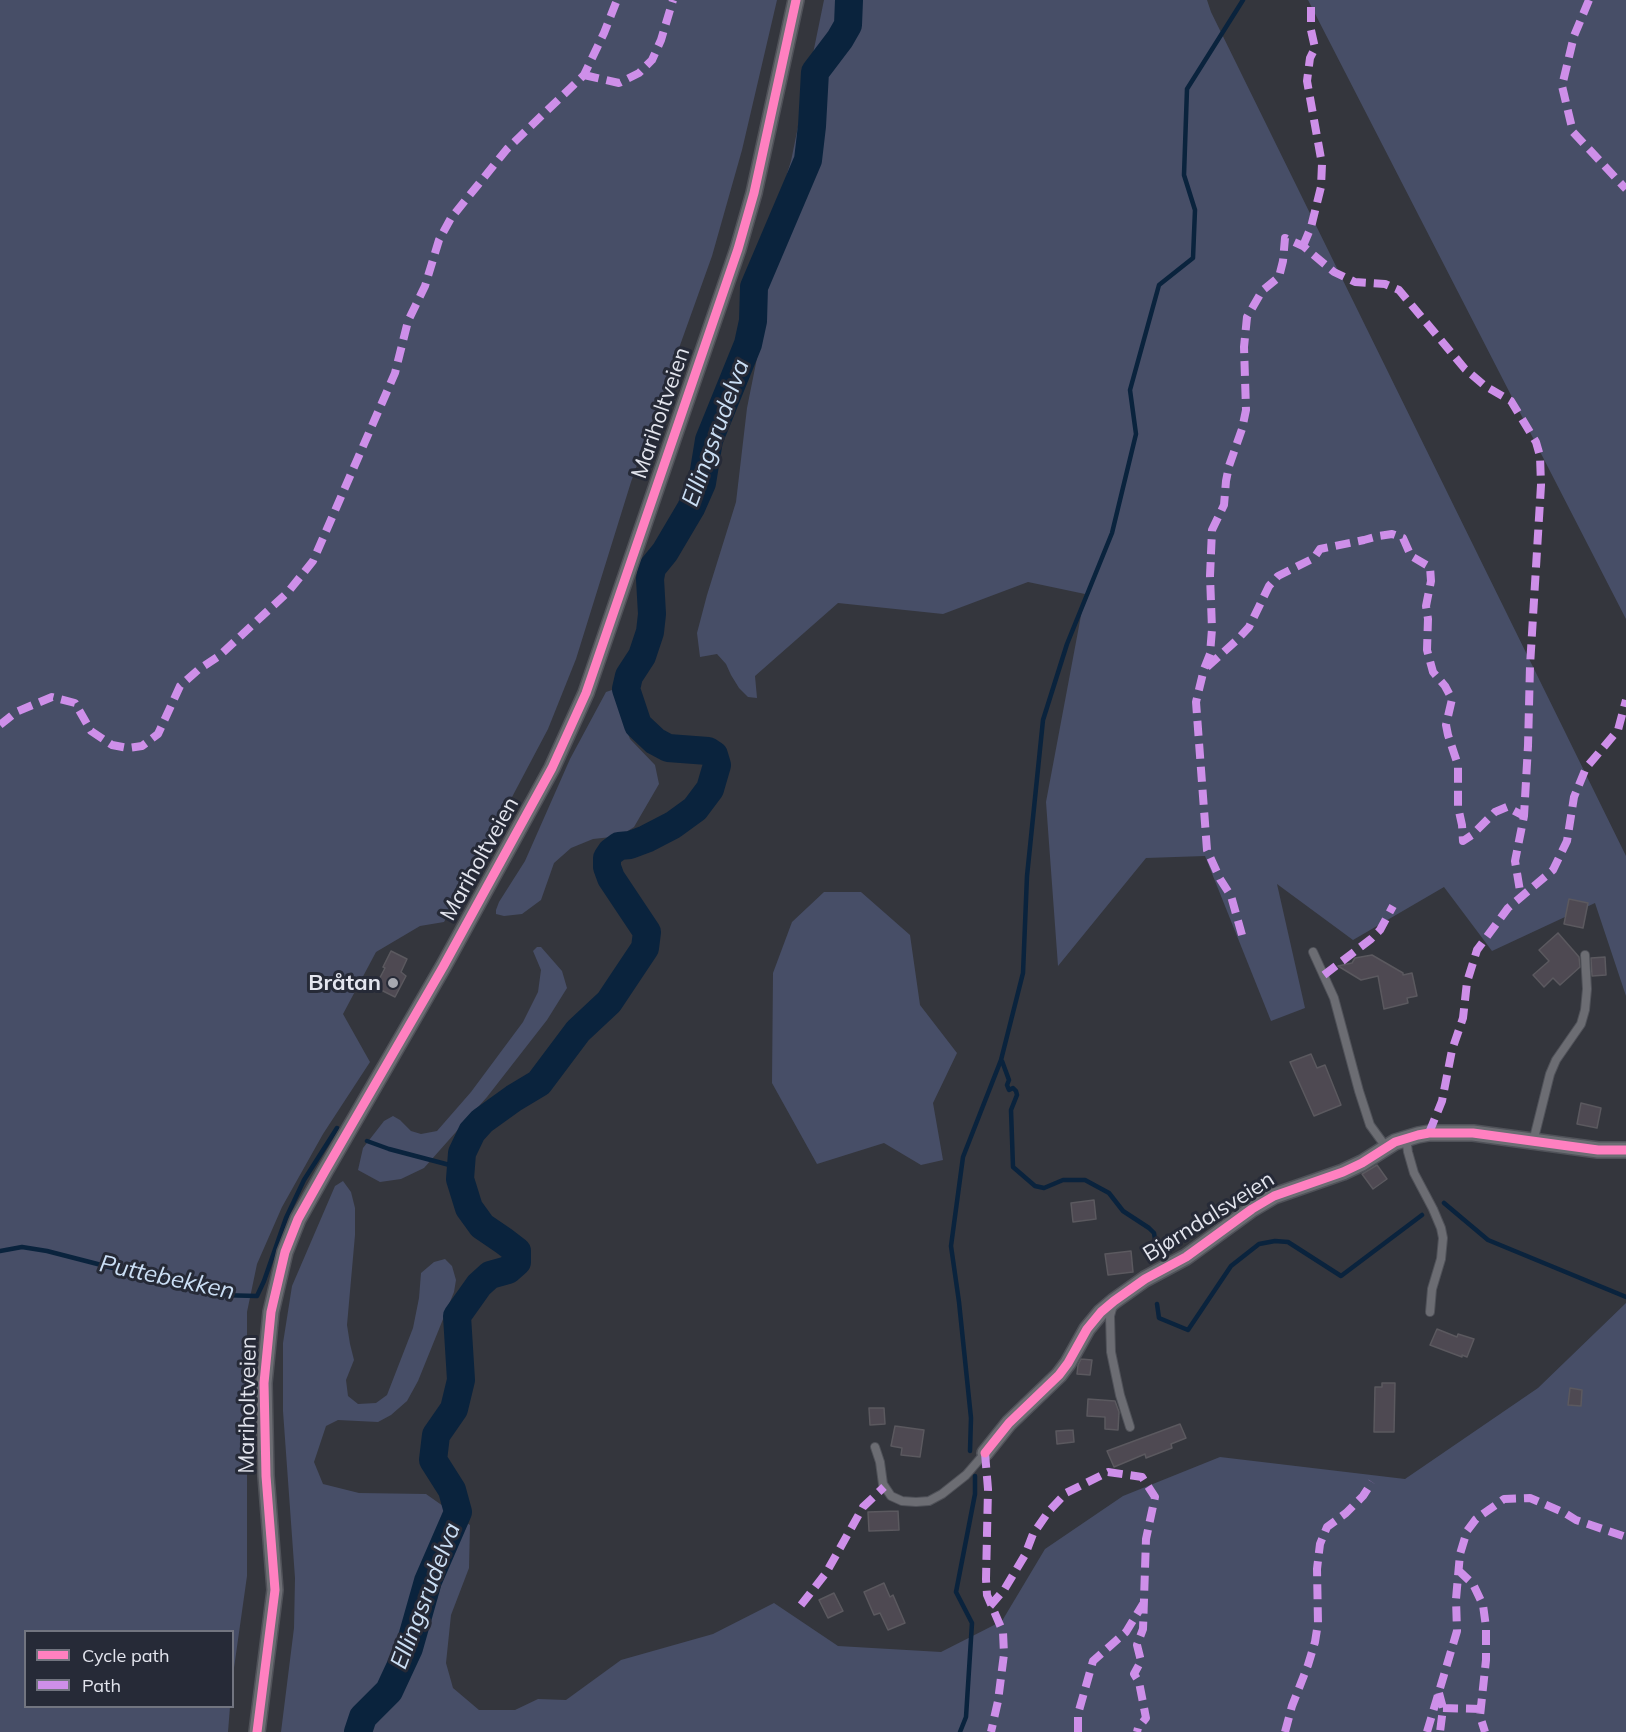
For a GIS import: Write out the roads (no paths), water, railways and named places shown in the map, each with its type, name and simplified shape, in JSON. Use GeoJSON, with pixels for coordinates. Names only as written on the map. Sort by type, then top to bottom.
{"type":"FeatureCollection","features":[{"type":"Feature","properties":{"kind":"street","name":"Mariholtveien"},"geometry":{"type":"LineString","coordinates":[[257,1732],[275,1590],[266,1476],[264,1383],[271,1312],[285,1252],[298,1220],[438,977],[547,778],[586,693],[738,249],[754,193],[796,0]]}},
{"type":"Feature","properties":{"kind":"street","name":"Bjørndalsveien"},"geometry":{"type":"LineString","coordinates":[[985,1453],[1010,1423],[1059,1375],[1087,1329],[1114,1300],[1145,1279],[1186,1257],[1252,1209],[1274,1196],[1343,1172],[1406,1138],[1429,1133],[1473,1133],[1598,1150],[1626,1150]]}},
{"type":"Feature","properties":{"kind":"lane"},"geometry":{"type":"LineString","coordinates":[[1313,952],[1334,998],[1370,1125],[1386,1147]]}},
{"type":"Feature","properties":{"kind":"lane"},"geometry":{"type":"LineString","coordinates":[[1533,1142],[1550,1074],[1556,1060],[1581,1024],[1586,1010],[1585,955]]}},
{"type":"Feature","properties":{"kind":"lane"},"geometry":{"type":"LineString","coordinates":[[1406,1138],[1414,1173],[1433,1209],[1443,1238],[1441,1259],[1432,1289],[1430,1312]]}},
{"type":"Feature","properties":{"kind":"lane"},"geometry":{"type":"LineString","coordinates":[[1114,1300],[1110,1316],[1111,1352],[1120,1395],[1130,1427]]}},
{"type":"Feature","properties":{"kind":"lane"},"geometry":{"type":"LineString","coordinates":[[874,1447],[880,1462],[883,1484],[891,1496],[902,1501],[916,1502],[928,1501],[942,1494],[966,1475],[985,1453]]}},
{"type":"Feature","properties":{"kind":"waterway","name":"Ellingsrudelva"},"geometry":{"type":"LineString","coordinates":[[358,1732],[363,1717],[389,1691],[409,1648],[428,1581],[458,1512],[452,1490],[433,1460],[436,1435],[454,1409],[461,1380],[457,1316],[479,1285],[490,1275],[508,1270],[517,1262],[517,1251],[482,1226],[469,1208],[460,1179],[462,1153],[472,1132],[482,1121],[539,1083],[578,1031],[609,1002],[645,948],[647,932],[611,878],[607,858],[619,846],[646,839],[673,825],[695,809],[710,789],[717,765],[714,755],[708,751],[668,748],[655,741],[638,725],[626,689],[629,676],[642,656],[650,632],[652,568],[665,552],[691,508],[702,483],[709,440],[748,344],[753,321],[754,287],[808,160],[815,72],[848,25],[849,0]]}},
{"type":"Feature","properties":{"kind":"waterway"},"geometry":{"type":"LineString","coordinates":[[970,1451],[971,1418],[951,1246],[963,1157],[1001,1060],[1023,973],[1027,876],[1043,720],[1067,644],[1112,533],[1136,434],[1130,390],[1159,285],[1193,258],[1195,210],[1184,175],[1187,89],[1243,0]]}},
{"type":"Feature","properties":{"kind":"waterway"},"geometry":{"type":"LineString","coordinates":[[1002,1061],[1009,1080],[1007,1085],[1009,1090],[1013,1088],[1017,1095],[1011,1110],[1013,1167],[1035,1186],[1044,1188],[1063,1180],[1085,1180],[1109,1193],[1123,1211],[1154,1233],[1156,1246]]}},
{"type":"Feature","properties":{"kind":"waterway","name":"Puttebekken"},"geometry":{"type":"LineString","coordinates":[[0,1251],[22,1247],[47,1251],[218,1295],[257,1296],[286,1218],[304,1180],[337,1128]]}},
{"type":"Feature","properties":{"kind":"waterway","name":"Puttebekken"},"geometry":{"type":"LineString","coordinates":[[367,1141],[461,1168]]}},
{"type":"Feature","properties":{"kind":"waterway"},"geometry":{"type":"LineString","coordinates":[[1444,1203],[1488,1240],[1626,1297]]}},
{"type":"Feature","properties":{"kind":"waterway"},"geometry":{"type":"LineString","coordinates":[[1157,1304],[1159,1318],[1188,1330],[1231,1266],[1259,1244],[1275,1241],[1288,1242],[1341,1276],[1422,1215]]}},
{"type":"Feature","properties":{"kind":"waterway"},"geometry":{"type":"LineString","coordinates":[[960,1732],[966,1717],[972,1623],[956,1592],[975,1494],[975,1476]]}},
{"type":"Feature","properties":{"kind":"place","name":"Bråtan"},"geometry":{"type":"Point","coordinates":[393,983]}}]}
